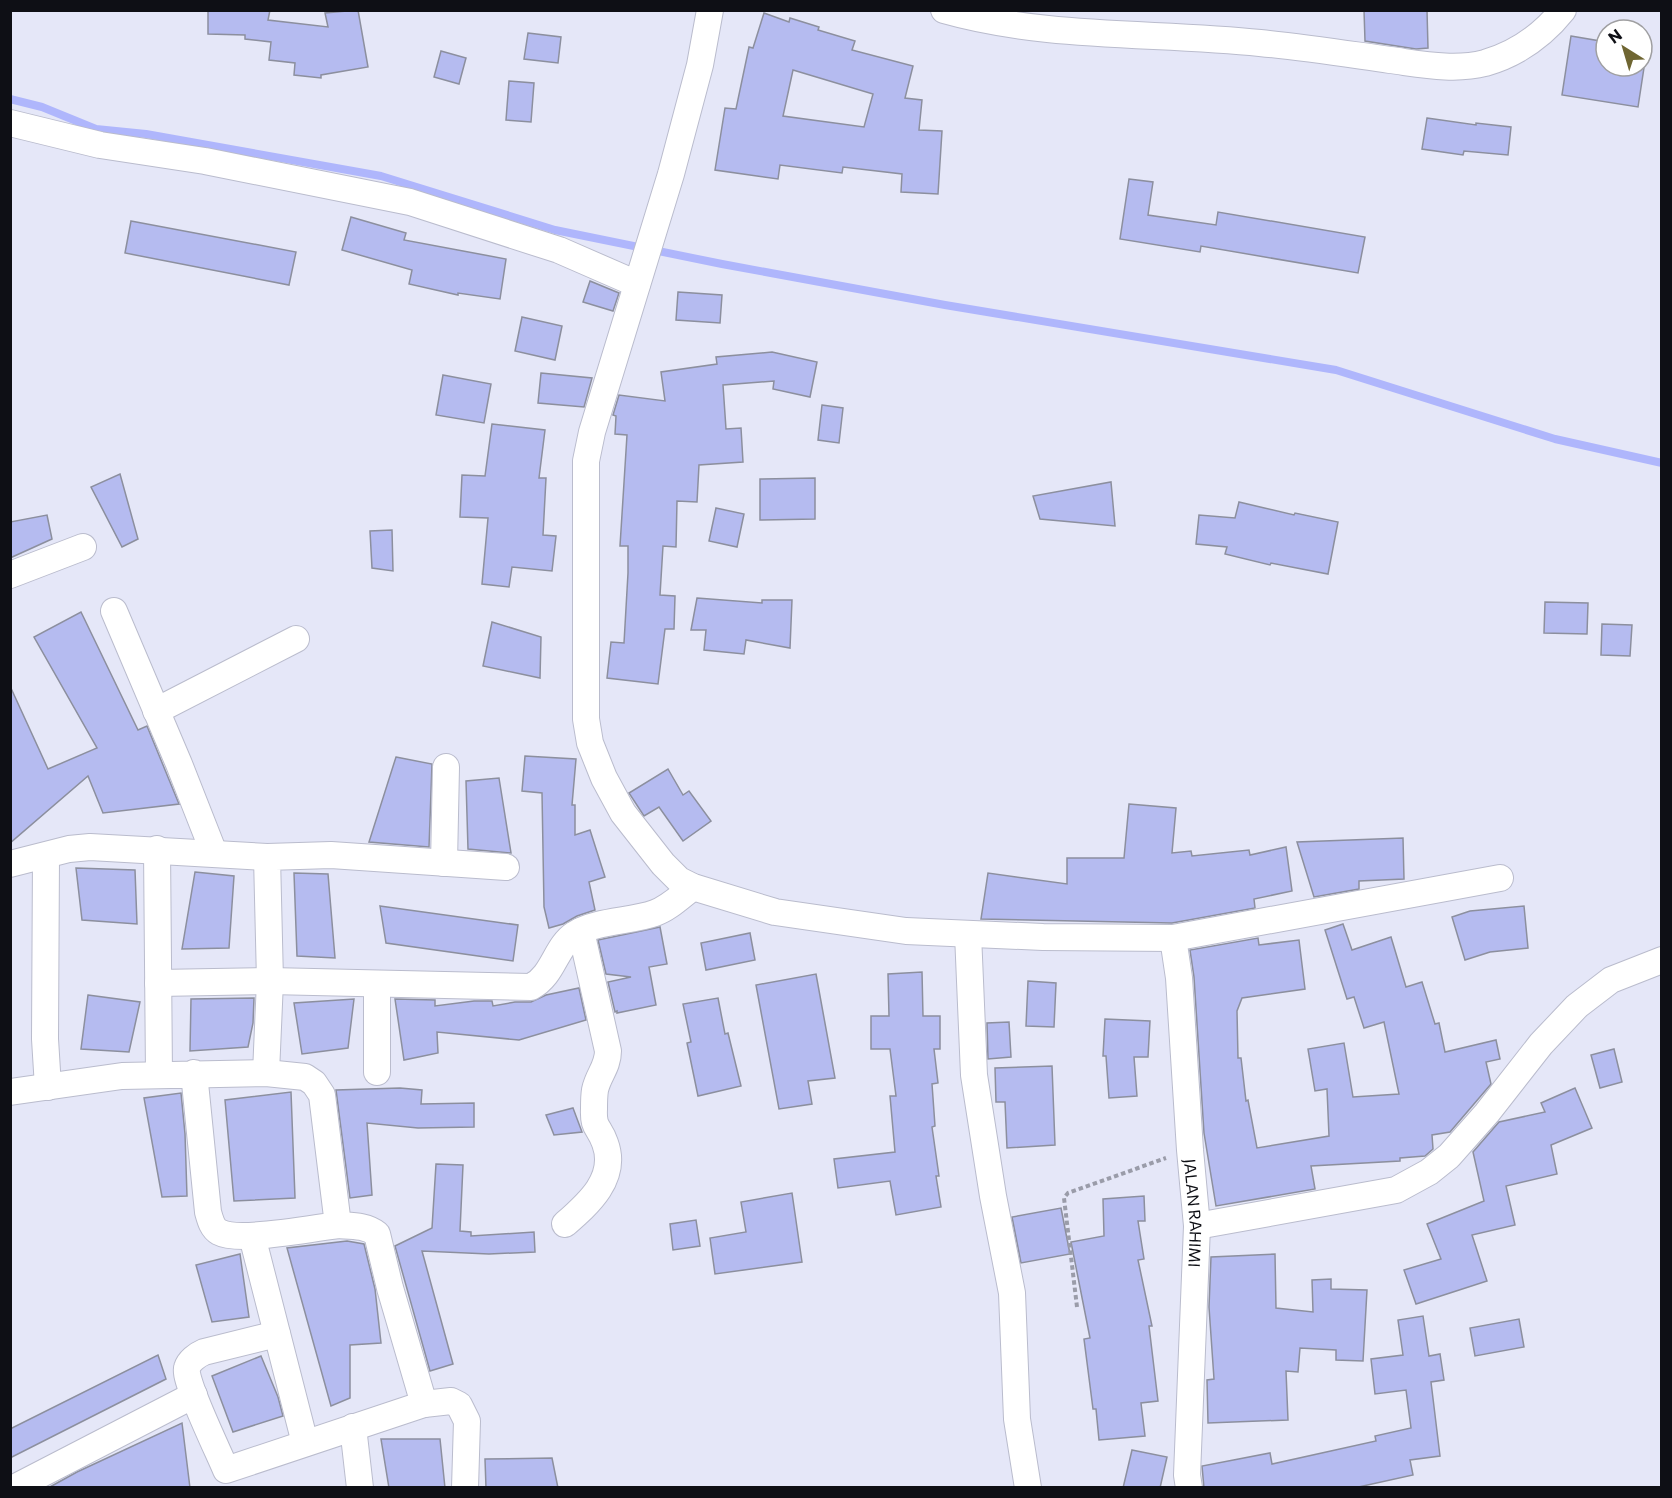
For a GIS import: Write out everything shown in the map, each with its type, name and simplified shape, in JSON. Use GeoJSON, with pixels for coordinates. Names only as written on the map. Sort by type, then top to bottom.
{"type":"FeatureCollection","features":[{"type":"Feature","properties":{"kind":"street"},"geometry":{"type":"LineString","coordinates":[[710,10],[700,65],[671,174],[592,432],[586,461],[586,719],[590,743],[604,778],[623,813],[663,864],[679,880],[693,887],[775,912],[906,931],[1043,937],[1173,938],[1500,878]]}},
{"type":"Feature","properties":{"kind":"street"},"geometry":{"type":"LineString","coordinates":[[944,10],[999,24],[1259,43],[1450,67],[1484,63],[1507,54],[1531,41],[1553,23],[1563,10]]}},
{"type":"Feature","properties":{"kind":"street"},"geometry":{"type":"LineString","coordinates":[[10,123],[100,146],[205,161],[410,202],[639,276]]}},
{"type":"Feature","properties":{"kind":"street"},"geometry":{"type":"LineString","coordinates":[[10,575],[83,547]]}},
{"type":"Feature","properties":{"kind":"street"},"geometry":{"type":"LineString","coordinates":[[114,611],[214,853]]}},
{"type":"Feature","properties":{"kind":"street"},"geometry":{"type":"LineString","coordinates":[[156,711],[296,639]]}},
{"type":"Feature","properties":{"kind":"street"},"geometry":{"type":"LineString","coordinates":[[444,863],[446,767]]}},
{"type":"Feature","properties":{"kind":"street"},"geometry":{"type":"LineString","coordinates":[[10,864],[90,846],[267,856],[331,855],[506,867]]}},
{"type":"Feature","properties":{"kind":"street"},"geometry":{"type":"LineString","coordinates":[[157,849],[159,1075]]}},
{"type":"Feature","properties":{"kind":"street"},"geometry":{"type":"LineString","coordinates":[[46,856],[45,1039],[48,1087]]}},
{"type":"Feature","properties":{"kind":"street"},"geometry":{"type":"LineString","coordinates":[[266,1073],[270,981],[267,856]]}},
{"type":"Feature","properties":{"kind":"street"},"geometry":{"type":"LineString","coordinates":[[158,983],[270,981],[531,987],[544,979],[568,940],[581,931],[656,913],[693,887]]}},
{"type":"Feature","properties":{"kind":"street"},"geometry":{"type":"LineString","coordinates":[[565,1224],[600,1189],[605,1178],[608,1155],[604,1139],[594,1126],[593,1120],[595,1090],[608,1061],[608,1051],[581,931]]}},
{"type":"Feature","properties":{"kind":"street"},"geometry":{"type":"LineString","coordinates":[[969,934],[974,1075],[993,1196],[1012,1293],[1017,1419],[1028,1488]]}},
{"type":"Feature","properties":{"kind":"street","name":"JALAN RAHIMI"},"geometry":{"type":"LineString","coordinates":[[1173,938],[1179,978],[1197,1226],[1187,1463],[1189,1488]]}},
{"type":"Feature","properties":{"kind":"street"},"geometry":{"type":"LineString","coordinates":[[1197,1226],[1396,1190],[1429,1172],[1449,1156],[1541,1044],[1577,1006],[1611,980],[1662,960]]}},
{"type":"Feature","properties":{"kind":"street"},"geometry":{"type":"LineString","coordinates":[[377,984],[377,1072]]}},
{"type":"Feature","properties":{"kind":"street"},"geometry":{"type":"LineString","coordinates":[[194,1073],[210,1221],[216,1230],[225,1234],[252,1236],[338,1225],[359,1226],[372,1230],[376,1234],[424,1404]]}},
{"type":"Feature","properties":{"kind":"street"},"geometry":{"type":"LineString","coordinates":[[10,1092],[122,1076],[266,1073],[305,1077],[314,1083],[322,1095],[338,1225]]}},
{"type":"Feature","properties":{"kind":"street"},"geometry":{"type":"LineString","coordinates":[[252,1236],[305,1443]]}},
{"type":"Feature","properties":{"kind":"street"},"geometry":{"type":"LineString","coordinates":[[277,1334],[204,1352],[197,1356],[187,1368],[186,1374],[227,1479],[305,1443],[424,1404],[451,1401],[459,1405],[467,1421],[465,1488]]}},
{"type":"Feature","properties":{"kind":"street"},"geometry":{"type":"LineString","coordinates":[[14,1488],[194,1395]]}},
{"type":"Feature","properties":{"kind":"street"},"geometry":{"type":"LineString","coordinates":[[353,1427],[360,1488]]}},
{"type":"Feature","properties":{"kind":"path"},"geometry":{"type":"LineString","coordinates":[[1077,1307],[1065,1198],[1068,1193],[1190,1150]]}},
{"type":"Feature","properties":{"kind":"building"},"geometry":{"type":"Polygon","coordinates":[[[208,10],[270,10],[268,20],[328,27],[325,13],[358,10],[368,67],[321,75],[321,78],[294,75],[295,63],[269,60],[271,42],[245,39],[245,35],[208,34],[208,10]]]}},
{"type":"Feature","properties":{"kind":"building"},"geometry":{"type":"Polygon","coordinates":[[[1364,10],[1427,10],[1428,48],[1416,49],[1365,41],[1364,10]]]}},
{"type":"Feature","properties":{"kind":"building"},"geometry":{"type":"Polygon","coordinates":[[[764,13],[789,22],[790,18],[819,27],[818,30],[855,41],[852,50],[913,66],[905,98],[922,100],[919,130],[942,131],[938,194],[901,192],[902,174],[843,167],[842,173],[780,165],[778,179],[715,170],[725,108],[736,109],[749,47],[753,48],[764,13]],[[793,70],[783,116],[864,127],[873,94],[793,70]]]}},
{"type":"Feature","properties":{"kind":"building"},"geometry":{"type":"Polygon","coordinates":[[[528,33],[561,37],[558,63],[524,59],[528,33]]]}},
{"type":"Feature","properties":{"kind":"building"},"geometry":{"type":"Polygon","coordinates":[[[1571,36],[1594,40],[1594,78],[1642,78],[1638,107],[1562,95],[1571,36]]]}},
{"type":"Feature","properties":{"kind":"building"},"geometry":{"type":"Polygon","coordinates":[[[441,51],[466,58],[459,84],[434,77],[441,51]]]}},
{"type":"Feature","properties":{"kind":"building"},"geometry":{"type":"Polygon","coordinates":[[[509,81],[534,83],[531,122],[506,120],[509,81]]]}},
{"type":"Feature","properties":{"kind":"building"},"geometry":{"type":"Polygon","coordinates":[[[1427,118],[1511,127],[1508,155],[1464,151],[1463,155],[1422,149],[1427,118]]]}},
{"type":"Feature","properties":{"kind":"building"},"geometry":{"type":"Polygon","coordinates":[[[1129,179],[1153,182],[1148,215],[1216,225],[1218,212],[1365,237],[1358,273],[1201,246],[1200,252],[1120,239],[1129,179]]]}},
{"type":"Feature","properties":{"kind":"building"},"geometry":{"type":"Polygon","coordinates":[[[351,217],[406,233],[404,240],[506,259],[500,299],[458,293],[458,295],[409,284],[412,270],[342,250],[351,217]]]}},
{"type":"Feature","properties":{"kind":"building"},"geometry":{"type":"Polygon","coordinates":[[[131,221],[296,252],[289,285],[125,253],[131,221]]]}},
{"type":"Feature","properties":{"kind":"building"},"geometry":{"type":"Polygon","coordinates":[[[590,281],[619,293],[613,311],[583,302],[590,281]]]}},
{"type":"Feature","properties":{"kind":"building"},"geometry":{"type":"Polygon","coordinates":[[[678,292],[722,295],[720,323],[676,320],[678,292]]]}},
{"type":"Feature","properties":{"kind":"building"},"geometry":{"type":"Polygon","coordinates":[[[522,317],[562,326],[555,360],[515,351],[522,317]]]}},
{"type":"Feature","properties":{"kind":"building"},"geometry":{"type":"Polygon","coordinates":[[[772,352],[817,362],[810,397],[773,389],[774,381],[723,385],[726,429],[741,428],[743,462],[699,465],[697,502],[677,501],[676,547],[663,546],[660,595],[675,596],[674,629],[665,629],[658,684],[607,678],[611,642],[624,643],[628,573],[628,546],[620,546],[627,435],[615,434],[616,416],[613,415],[619,395],[665,401],[661,372],[717,364],[716,357],[772,352]]]}},
{"type":"Feature","properties":{"kind":"building"},"geometry":{"type":"Polygon","coordinates":[[[541,373],[592,378],[584,407],[538,403],[541,373]]]}},
{"type":"Feature","properties":{"kind":"building"},"geometry":{"type":"Polygon","coordinates":[[[443,375],[491,384],[484,423],[436,415],[443,375]]]}},
{"type":"Feature","properties":{"kind":"building"},"geometry":{"type":"Polygon","coordinates":[[[822,405],[843,408],[839,443],[818,440],[822,405]]]}},
{"type":"Feature","properties":{"kind":"building"},"geometry":{"type":"Polygon","coordinates":[[[492,424],[545,430],[539,478],[546,478],[543,535],[556,536],[552,571],[512,567],[509,587],[482,584],[488,518],[460,517],[462,475],[485,476],[492,424]]]}},
{"type":"Feature","properties":{"kind":"building"},"geometry":{"type":"Polygon","coordinates":[[[120,474],[138,539],[122,547],[91,487],[120,474]]]}},
{"type":"Feature","properties":{"kind":"building"},"geometry":{"type":"Polygon","coordinates":[[[815,478],[815,519],[760,520],[760,479],[815,478]]]}},
{"type":"Feature","properties":{"kind":"building"},"geometry":{"type":"Polygon","coordinates":[[[1111,482],[1115,526],[1040,519],[1033,496],[1111,482]]]}},
{"type":"Feature","properties":{"kind":"building"},"geometry":{"type":"Polygon","coordinates":[[[1239,502],[1294,515],[1295,513],[1338,522],[1328,574],[1271,563],[1270,565],[1225,554],[1227,547],[1196,544],[1199,515],[1235,518],[1239,502]]]}},
{"type":"Feature","properties":{"kind":"building"},"geometry":{"type":"Polygon","coordinates":[[[716,508],[744,514],[737,547],[709,541],[716,508]]]}},
{"type":"Feature","properties":{"kind":"building"},"geometry":{"type":"Polygon","coordinates":[[[47,515],[52,539],[10,558],[10,522],[47,515]]]}},
{"type":"Feature","properties":{"kind":"building"},"geometry":{"type":"Polygon","coordinates":[[[392,530],[393,571],[372,568],[370,531],[392,530]]]}},
{"type":"Feature","properties":{"kind":"building"},"geometry":{"type":"Polygon","coordinates":[[[697,598],[762,603],[762,600],[792,600],[790,648],[746,640],[744,654],[704,650],[706,630],[691,630],[697,598]]]}},
{"type":"Feature","properties":{"kind":"building"},"geometry":{"type":"Polygon","coordinates":[[[1545,602],[1588,603],[1587,634],[1544,633],[1545,602]]]}},
{"type":"Feature","properties":{"kind":"building"},"geometry":{"type":"Polygon","coordinates":[[[81,612],[138,730],[147,726],[179,804],[103,813],[88,776],[10,843],[10,686],[48,769],[97,748],[34,637],[81,612]]]}},
{"type":"Feature","properties":{"kind":"building"},"geometry":{"type":"Polygon","coordinates":[[[492,622],[541,637],[540,678],[483,666],[492,622]]]}},
{"type":"Feature","properties":{"kind":"building"},"geometry":{"type":"Polygon","coordinates":[[[1602,624],[1632,625],[1630,656],[1601,655],[1602,624]]]}},
{"type":"Feature","properties":{"kind":"building"},"geometry":{"type":"Polygon","coordinates":[[[525,756],[576,759],[572,805],[575,805],[575,835],[590,830],[605,877],[589,882],[595,910],[549,928],[544,907],[542,793],[522,791],[525,756]]]}},
{"type":"Feature","properties":{"kind":"building"},"geometry":{"type":"Polygon","coordinates":[[[396,757],[432,764],[429,847],[369,842],[396,757]]]}},
{"type":"Feature","properties":{"kind":"building"},"geometry":{"type":"Polygon","coordinates":[[[668,769],[683,795],[689,791],[711,821],[683,841],[659,807],[644,816],[629,793],[668,769]]]}},
{"type":"Feature","properties":{"kind":"building"},"geometry":{"type":"Polygon","coordinates":[[[499,778],[511,853],[468,849],[466,781],[499,778]]]}},
{"type":"Feature","properties":{"kind":"building"},"geometry":{"type":"Polygon","coordinates":[[[1129,804],[1176,808],[1172,853],[1191,851],[1192,856],[1249,850],[1250,855],[1286,847],[1292,891],[1254,899],[1255,908],[1172,923],[981,919],[988,873],[1067,884],[1067,858],[1124,858],[1129,804]]]}},
{"type":"Feature","properties":{"kind":"building"},"geometry":{"type":"Polygon","coordinates":[[[1403,838],[1404,879],[1359,881],[1359,889],[1314,897],[1297,842],[1403,838]]]}},
{"type":"Feature","properties":{"kind":"building"},"geometry":{"type":"Polygon","coordinates":[[[76,868],[135,870],[137,924],[82,920],[76,868]]]}},
{"type":"Feature","properties":{"kind":"building"},"geometry":{"type":"Polygon","coordinates":[[[195,872],[234,876],[229,948],[182,949],[195,872]]]}},
{"type":"Feature","properties":{"kind":"building"},"geometry":{"type":"Polygon","coordinates":[[[294,873],[328,874],[335,958],[297,956],[294,873]]]}},
{"type":"Feature","properties":{"kind":"building"},"geometry":{"type":"Polygon","coordinates":[[[380,906],[518,925],[513,961],[386,943],[380,906]]]}},
{"type":"Feature","properties":{"kind":"building"},"geometry":{"type":"Polygon","coordinates":[[[1524,906],[1528,948],[1490,952],[1465,960],[1452,917],[1470,911],[1524,906]]]}},
{"type":"Feature","properties":{"kind":"building"},"geometry":{"type":"Polygon","coordinates":[[[1343,924],[1352,950],[1391,937],[1406,987],[1422,982],[1435,1024],[1439,1023],[1445,1052],[1496,1040],[1500,1059],[1486,1062],[1491,1084],[1450,1132],[1432,1135],[1433,1149],[1425,1156],[1400,1158],[1400,1161],[1311,1166],[1315,1189],[1216,1206],[1204,1133],[1194,977],[1190,950],[1258,938],[1259,945],[1299,940],[1305,989],[1242,998],[1237,1011],[1238,1058],[1241,1058],[1246,1101],[1248,1100],[1257,1148],[1329,1136],[1327,1089],[1315,1091],[1308,1049],[1344,1043],[1353,1097],[1399,1094],[1384,1022],[1364,1028],[1354,997],[1347,999],[1325,930],[1343,924]]]}},
{"type":"Feature","properties":{"kind":"building"},"geometry":{"type":"Polygon","coordinates":[[[660,927],[667,964],[649,967],[656,1005],[615,1012],[608,982],[631,977],[606,974],[598,940],[660,927]]]}},
{"type":"Feature","properties":{"kind":"building"},"geometry":{"type":"Polygon","coordinates":[[[750,933],[755,960],[706,970],[701,943],[750,933]]]}},
{"type":"Feature","properties":{"kind":"building"},"geometry":{"type":"Polygon","coordinates":[[[922,972],[923,1016],[940,1016],[940,1049],[934,1049],[938,1083],[932,1084],[935,1126],[932,1127],[941,1207],[896,1215],[890,1181],[838,1188],[834,1159],[895,1152],[890,1096],[896,1096],[890,1049],[871,1049],[871,1016],[889,1016],[888,974],[922,972]]]}},
{"type":"Feature","properties":{"kind":"building"},"geometry":{"type":"Polygon","coordinates":[[[816,974],[835,1078],[808,1081],[812,1104],[779,1109],[756,985],[816,974]]]}},
{"type":"Feature","properties":{"kind":"building"},"geometry":{"type":"Polygon","coordinates":[[[1028,981],[1056,983],[1054,1027],[1026,1026],[1028,981]]]}},
{"type":"Feature","properties":{"kind":"building"},"geometry":{"type":"Polygon","coordinates":[[[579,988],[586,1020],[519,1040],[437,1032],[438,1053],[404,1060],[395,999],[435,1000],[435,1006],[492,1001],[493,1006],[531,1002],[546,995],[579,988]]]}},
{"type":"Feature","properties":{"kind":"building"},"geometry":{"type":"Polygon","coordinates":[[[88,995],[140,1002],[129,1052],[81,1049],[88,995]]]}},
{"type":"Feature","properties":{"kind":"building"},"geometry":{"type":"Polygon","coordinates":[[[254,998],[253,1023],[248,1047],[190,1051],[191,999],[254,998]]]}},
{"type":"Feature","properties":{"kind":"building"},"geometry":{"type":"Polygon","coordinates":[[[718,998],[725,1034],[728,1033],[741,1086],[698,1096],[687,1043],[691,1042],[683,1004],[718,998]]]}},
{"type":"Feature","properties":{"kind":"building"},"geometry":{"type":"Polygon","coordinates":[[[354,999],[348,1048],[302,1054],[294,1003],[354,999]]]}},
{"type":"Feature","properties":{"kind":"building"},"geometry":{"type":"Polygon","coordinates":[[[1105,1019],[1150,1021],[1148,1057],[1134,1057],[1137,1096],[1109,1098],[1106,1056],[1103,1056],[1105,1019]]]}},
{"type":"Feature","properties":{"kind":"building"},"geometry":{"type":"Polygon","coordinates":[[[1009,1022],[1011,1057],[988,1059],[987,1023],[1009,1022]]]}},
{"type":"Feature","properties":{"kind":"building"},"geometry":{"type":"Polygon","coordinates":[[[1614,1049],[1622,1082],[1600,1088],[1591,1055],[1614,1049]]]}},
{"type":"Feature","properties":{"kind":"building"},"geometry":{"type":"Polygon","coordinates":[[[1052,1066],[1055,1145],[1007,1148],[1005,1102],[996,1102],[995,1068],[1052,1066]]]}},
{"type":"Feature","properties":{"kind":"building"},"geometry":{"type":"Polygon","coordinates":[[[400,1088],[422,1090],[421,1104],[474,1103],[474,1127],[418,1128],[367,1123],[372,1195],[350,1198],[336,1090],[400,1088]]]}},
{"type":"Feature","properties":{"kind":"building"},"geometry":{"type":"Polygon","coordinates":[[[1575,1088],[1592,1128],[1551,1145],[1557,1174],[1506,1186],[1515,1225],[1472,1235],[1487,1281],[1416,1304],[1404,1270],[1441,1259],[1427,1224],[1484,1201],[1473,1152],[1499,1122],[1545,1112],[1541,1103],[1575,1088]]]}},
{"type":"Feature","properties":{"kind":"building"},"geometry":{"type":"Polygon","coordinates":[[[291,1092],[295,1198],[234,1201],[225,1100],[291,1092]]]}},
{"type":"Feature","properties":{"kind":"building"},"geometry":{"type":"Polygon","coordinates":[[[181,1093],[187,1196],[162,1197],[144,1098],[181,1093]]]}},
{"type":"Feature","properties":{"kind":"building"},"geometry":{"type":"Polygon","coordinates":[[[573,1108],[582,1132],[554,1135],[546,1115],[573,1108]]]}},
{"type":"Feature","properties":{"kind":"building"},"geometry":{"type":"Polygon","coordinates":[[[436,1164],[463,1165],[460,1231],[471,1232],[471,1236],[534,1232],[535,1252],[489,1254],[422,1251],[453,1364],[430,1371],[395,1246],[432,1228],[436,1164]]]}},
{"type":"Feature","properties":{"kind":"building"},"geometry":{"type":"Polygon","coordinates":[[[792,1193],[802,1262],[715,1274],[710,1238],[746,1232],[741,1202],[792,1193]]]}},
{"type":"Feature","properties":{"kind":"building"},"geometry":{"type":"Polygon","coordinates":[[[1144,1196],[1145,1221],[1138,1221],[1144,1259],[1138,1260],[1152,1326],[1149,1326],[1158,1401],[1141,1403],[1145,1436],[1099,1440],[1084,1339],[1090,1338],[1071,1242],[1104,1236],[1103,1199],[1144,1196]]]}},
{"type":"Feature","properties":{"kind":"building"},"geometry":{"type":"Polygon","coordinates":[[[1061,1208],[1070,1254],[1021,1263],[1012,1217],[1061,1208]]]}},
{"type":"Feature","properties":{"kind":"building"},"geometry":{"type":"Polygon","coordinates":[[[696,1220],[700,1246],[673,1250],[670,1224],[696,1220]]]}},
{"type":"Feature","properties":{"kind":"building"},"geometry":{"type":"Polygon","coordinates":[[[347,1241],[364,1244],[375,1289],[381,1343],[350,1345],[350,1398],[331,1406],[287,1248],[347,1241]]]}},
{"type":"Feature","properties":{"kind":"building"},"geometry":{"type":"Polygon","coordinates":[[[240,1254],[249,1317],[212,1322],[196,1265],[240,1254]]]}},
{"type":"Feature","properties":{"kind":"building"},"geometry":{"type":"Polygon","coordinates":[[[1275,1254],[1276,1308],[1313,1312],[1312,1280],[1331,1279],[1331,1289],[1367,1290],[1363,1361],[1336,1360],[1336,1350],[1300,1348],[1298,1372],[1286,1371],[1288,1420],[1208,1423],[1207,1380],[1214,1379],[1209,1307],[1211,1257],[1275,1254]]]}},
{"type":"Feature","properties":{"kind":"building"},"geometry":{"type":"Polygon","coordinates":[[[1423,1316],[1429,1356],[1440,1354],[1444,1380],[1431,1382],[1440,1456],[1410,1460],[1413,1475],[1354,1488],[1204,1488],[1202,1466],[1270,1453],[1272,1464],[1376,1441],[1375,1436],[1411,1428],[1406,1390],[1375,1394],[1371,1359],[1403,1355],[1398,1320],[1423,1316]]]}},
{"type":"Feature","properties":{"kind":"building"},"geometry":{"type":"Polygon","coordinates":[[[1519,1319],[1524,1347],[1475,1356],[1470,1328],[1519,1319]]]}},
{"type":"Feature","properties":{"kind":"building"},"geometry":{"type":"Polygon","coordinates":[[[158,1355],[166,1379],[10,1458],[10,1429],[158,1355]]]}},
{"type":"Feature","properties":{"kind":"building"},"geometry":{"type":"Polygon","coordinates":[[[261,1356],[278,1397],[283,1416],[233,1432],[212,1376],[261,1356]]]}},
{"type":"Feature","properties":{"kind":"building"},"geometry":{"type":"Polygon","coordinates":[[[182,1423],[190,1488],[48,1488],[77,1472],[182,1423]]]}},
{"type":"Feature","properties":{"kind":"building"},"geometry":{"type":"Polygon","coordinates":[[[381,1439],[440,1439],[445,1488],[389,1488],[381,1439]]]}},
{"type":"Feature","properties":{"kind":"building"},"geometry":{"type":"Polygon","coordinates":[[[1132,1450],[1167,1457],[1160,1488],[1123,1488],[1132,1450]]]}},
{"type":"Feature","properties":{"kind":"building"},"geometry":{"type":"Polygon","coordinates":[[[552,1458],[558,1488],[486,1488],[485,1459],[552,1458]]]}},
{"type":"Feature","properties":{"kind":"waterway"},"geometry":{"type":"LineString","coordinates":[[10,99],[42,107],[96,129],[146,134],[381,176],[555,230],[722,264],[945,305],[1336,370],[1555,439],[1662,463]]}}]}
